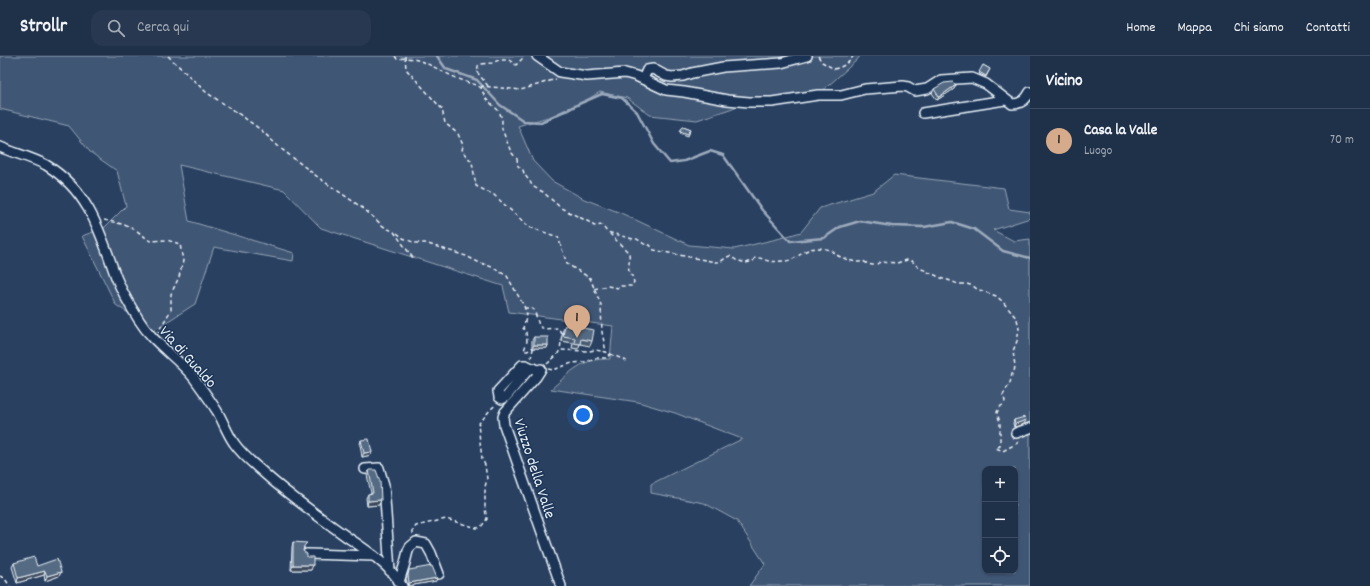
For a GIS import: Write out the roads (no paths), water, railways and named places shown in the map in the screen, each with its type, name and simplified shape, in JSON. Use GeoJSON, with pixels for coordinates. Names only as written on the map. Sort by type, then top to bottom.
{"type":"FeatureCollection","features":[{"type":"Feature","properties":{"kind":"street"},"geometry":{"type":"LineString","coordinates":[[537,56],[560,72],[569,74],[587,76],[625,73],[643,79],[666,90],[749,102],[772,102],[818,96],[841,95],[865,89],[884,87],[903,86],[916,91],[926,89],[941,80],[972,78],[986,84],[1012,104],[1019,104],[1027,98],[1030,92]]}},
{"type":"Feature","properties":{"kind":"street"},"geometry":{"type":"LineString","coordinates":[[643,79],[647,70],[653,69],[666,76],[672,77],[683,76],[722,66],[781,63],[806,56]]}},
{"type":"Feature","properties":{"kind":"street"},"geometry":{"type":"LineString","coordinates":[[923,113],[1005,100]]}},
{"type":"Feature","properties":{"kind":"street","name":"Via di Gualdo"},"geometry":{"type":"LineString","coordinates":[[0,147],[45,165],[63,178],[79,193],[93,216],[103,238],[117,278],[126,298],[140,322],[194,378],[216,410],[234,443],[247,458],[281,488],[374,556],[390,571],[400,584]]}},
{"type":"Feature","properties":{"kind":"street","name":"Viuzzo della Valle"},"geometry":{"type":"LineString","coordinates":[[539,369],[536,377],[503,417],[504,425],[526,491],[561,586]]}},
{"type":"Feature","properties":{"kind":"street"},"geometry":{"type":"LineString","coordinates":[[1018,436],[1030,428]]}},
{"type":"Feature","properties":{"kind":"street"},"geometry":{"type":"LineString","coordinates":[[365,469],[379,468],[384,485],[390,571]]}},
{"type":"Feature","properties":{"kind":"street"},"geometry":{"type":"LineString","coordinates":[[400,584],[408,551],[415,543],[420,542],[426,544],[439,574]]}},
{"type":"Feature","properties":{"kind":"street"},"geometry":{"type":"LineString","coordinates":[[307,554],[374,556]]}},
{"type":"Feature","properties":{"kind":"waterway"},"geometry":{"type":"LineString","coordinates":[[437,56],[446,69],[477,80],[500,105],[524,121],[541,122],[602,94],[622,98],[637,112],[654,144],[670,163],[684,161],[710,151],[723,155],[762,210],[790,241],[824,238],[840,227],[860,221],[892,226],[924,227],[952,222],[974,229],[1003,251],[1030,258]]}},
{"type":"Feature","properties":{"kind":"place","name":"Casa la Valle"},"geometry":{"type":"Point","coordinates":[577,338]}}]}
